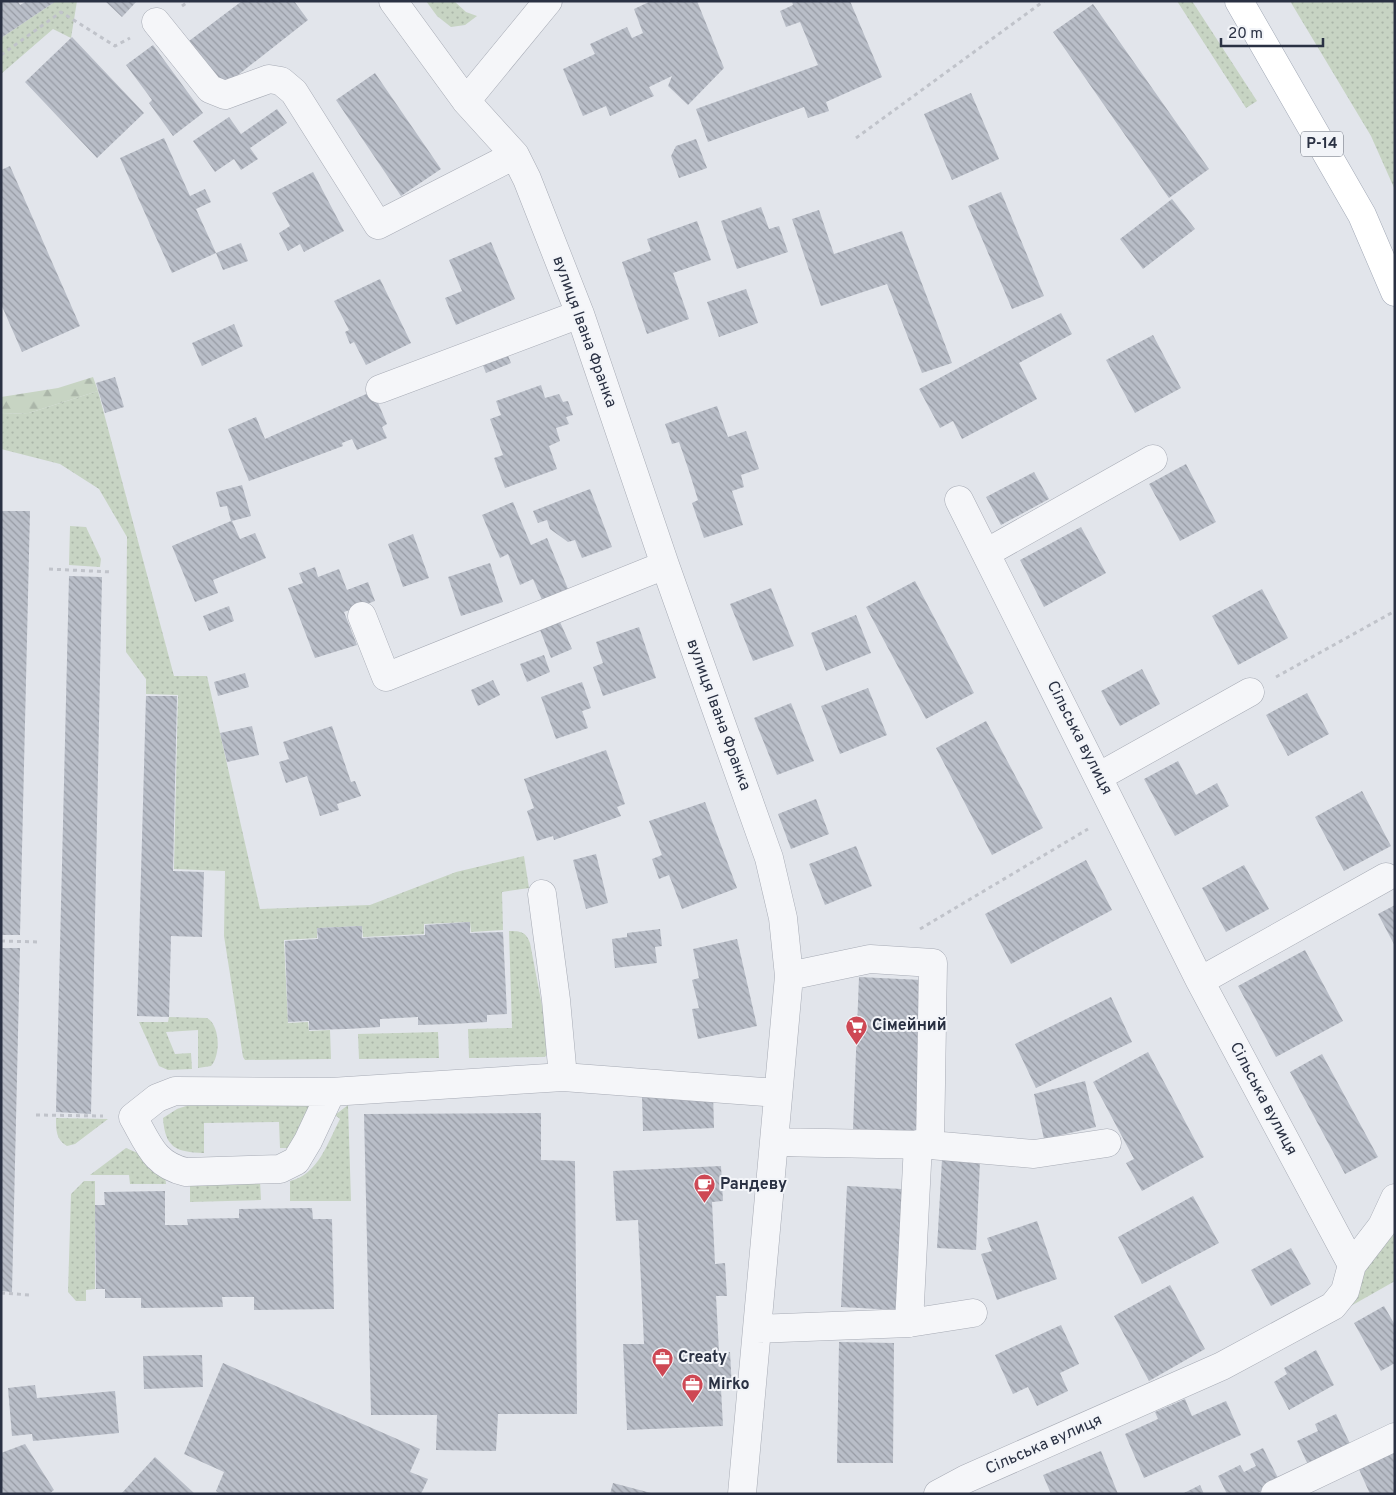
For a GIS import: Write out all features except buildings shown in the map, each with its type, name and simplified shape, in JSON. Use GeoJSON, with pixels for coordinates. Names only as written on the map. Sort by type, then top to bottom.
{"type":"FeatureCollection","features":[{"type":"Feature","properties":{"kind":"main road","name":"Р-14"},"geometry":{"type":"LineString","coordinates":[[1239,1],[1362,215],[1395,292]]}},
{"type":"Feature","properties":{"kind":"street","name":"вулиця Івана Франка"},"geometry":{"type":"LineString","coordinates":[[393,1],[466,101],[515,154],[527,179],[580,314],[665,566],[769,858],[783,918],[789,976],[742,1494]]}},
{"type":"Feature","properties":{"kind":"street"},"geometry":{"type":"LineString","coordinates":[[466,101],[548,1]]}},
{"type":"Feature","properties":{"kind":"street"},"geometry":{"type":"LineString","coordinates":[[156,22],[210,89],[225,95],[269,79],[281,81],[294,92],[378,225],[515,154]]}},
{"type":"Feature","properties":{"kind":"street"},"geometry":{"type":"LineString","coordinates":[[380,389],[580,314]]}},
{"type":"Feature","properties":{"kind":"street"},"geometry":{"type":"LineString","coordinates":[[986,553],[1153,458]]}},
{"type":"Feature","properties":{"kind":"street","name":"Сільська вулиця"},"geometry":{"type":"LineString","coordinates":[[938,1494],[966,1479],[1222,1366],[1333,1306],[1345,1291],[1352,1265],[1200,981],[959,500]]}},
{"type":"Feature","properties":{"kind":"street"},"geometry":{"type":"LineString","coordinates":[[362,616],[386,677],[665,566]]}},
{"type":"Feature","properties":{"kind":"street"},"geometry":{"type":"LineString","coordinates":[[1098,777],[1250,692]]}},
{"type":"Feature","properties":{"kind":"street"},"geometry":{"type":"LineString","coordinates":[[1200,981],[1386,877]]}},
{"type":"Feature","properties":{"kind":"street"},"geometry":{"type":"LineString","coordinates":[[542,894],[556,1000],[563,1077]]}},
{"type":"Feature","properties":{"kind":"street"},"geometry":{"type":"LineString","coordinates":[[789,976],[870,959],[933,963],[924,1144],[909,1323]]}},
{"type":"Feature","properties":{"kind":"street"},"geometry":{"type":"LineString","coordinates":[[332,1092],[296,1161],[280,1169],[186,1172],[171,1169],[155,1156],[133,1117],[157,1098],[175,1092],[332,1092],[563,1077],[778,1093]]}},
{"type":"Feature","properties":{"kind":"street"},"geometry":{"type":"LineString","coordinates":[[774,1142],[924,1144],[1034,1154],[1108,1143]]}},
{"type":"Feature","properties":{"kind":"street"},"geometry":{"type":"LineString","coordinates":[[1352,1265],[1382,1226],[1395,1198]]}},
{"type":"Feature","properties":{"kind":"street"},"geometry":{"type":"LineString","coordinates":[[757,1329],[909,1323],[973,1313]]}},
{"type":"Feature","properties":{"kind":"street"},"geometry":{"type":"LineString","coordinates":[[1275,1494],[1395,1437]]}},
{"type":"Feature","properties":{"kind":"path"},"geometry":{"type":"LineString","coordinates":[[1,55],[61,12],[115,46],[188,1]]}},
{"type":"Feature","properties":{"kind":"path"},"geometry":{"type":"LineString","coordinates":[[856,138],[1044,1]]}},
{"type":"Feature","properties":{"kind":"path"},"geometry":{"type":"LineString","coordinates":[[49,569],[112,572]]}},
{"type":"Feature","properties":{"kind":"path"},"geometry":{"type":"LineString","coordinates":[[1250,692],[1395,611]]}},
{"type":"Feature","properties":{"kind":"path"},"geometry":{"type":"LineString","coordinates":[[912,934],[1116,812]]}},
{"type":"Feature","properties":{"kind":"path"},"geometry":{"type":"LineString","coordinates":[[1,941],[40,942]]}},
{"type":"Feature","properties":{"kind":"path"},"geometry":{"type":"LineString","coordinates":[[36,1115],[133,1117]]}},
{"type":"Feature","properties":{"kind":"path"},"geometry":{"type":"LineString","coordinates":[[1,1294],[30,1294]]}},
{"type":"Feature","properties":{"kind":"green space"},"geometry":{"type":"Polygon","coordinates":[[[56,1],[77,1],[71,38],[53,29],[1,74],[1,38],[56,1]]]}},
{"type":"Feature","properties":{"kind":"green space"},"geometry":{"type":"Polygon","coordinates":[[[426,1],[454,1],[466,12],[477,16],[465,25],[451,27],[437,16],[426,1]]]}},
{"type":"Feature","properties":{"kind":"green space"},"geometry":{"type":"Polygon","coordinates":[[[1177,1],[1192,1],[1257,101],[1246,108],[1177,1]]]}},
{"type":"Feature","properties":{"kind":"green space"},"geometry":{"type":"Polygon","coordinates":[[[1290,1],[1395,1],[1395,190],[1371,136],[1290,1]]]}},
{"type":"Feature","properties":{"kind":"green space"},"geometry":{"type":"Polygon","coordinates":[[[93,377],[98,391],[29,413],[1,414],[1,397],[58,388],[93,377]]]}},
{"type":"Feature","properties":{"kind":"green space"},"geometry":{"type":"Polygon","coordinates":[[[98,391],[174,676],[207,676],[260,909],[370,905],[456,872],[524,856],[529,888],[502,892],[503,930],[471,932],[470,922],[424,924],[424,934],[363,937],[362,926],[317,928],[317,938],[284,940],[288,1023],[308,1022],[309,1031],[330,1030],[331,1059],[245,1060],[243,1057],[224,936],[225,871],[174,869],[178,695],[146,694],[146,679],[126,652],[127,537],[99,489],[60,464],[1,449],[1,414],[29,413],[98,391]]]}},
{"type":"Feature","properties":{"kind":"green space"},"geometry":{"type":"Polygon","coordinates":[[[70,526],[86,527],[101,559],[100,567],[69,565],[70,526]]]}},
{"type":"Feature","properties":{"kind":"green space"},"geometry":{"type":"Polygon","coordinates":[[[509,931],[522,933],[527,936],[530,943],[548,1037],[549,1052],[545,1057],[469,1058],[468,1029],[512,1028],[509,931]]]}},
{"type":"Feature","properties":{"kind":"green space"},"geometry":{"type":"Polygon","coordinates":[[[169,1017],[207,1018],[211,1022],[217,1033],[218,1048],[211,1066],[198,1068],[198,1030],[166,1032],[175,1054],[191,1053],[192,1069],[168,1070],[159,1066],[139,1022],[168,1022],[169,1017]]]}},
{"type":"Feature","properties":{"kind":"green space"},"geometry":{"type":"Polygon","coordinates":[[[438,1032],[439,1058],[359,1059],[358,1034],[438,1032]]]}},
{"type":"Feature","properties":{"kind":"green space"},"geometry":{"type":"Polygon","coordinates":[[[189,1105],[311,1105],[312,1109],[288,1148],[280,1148],[279,1122],[204,1123],[204,1153],[179,1149],[169,1142],[166,1136],[163,1118],[177,1109],[189,1105]]]}},
{"type":"Feature","properties":{"kind":"green space"},"geometry":{"type":"Polygon","coordinates":[[[348,1105],[351,1201],[290,1201],[290,1181],[300,1178],[315,1165],[340,1119],[335,1115],[348,1105]]]}},
{"type":"Feature","properties":{"kind":"green space"},"geometry":{"type":"Polygon","coordinates":[[[56,1118],[108,1119],[75,1144],[67,1146],[59,1138],[56,1118]]]}},
{"type":"Feature","properties":{"kind":"green space"},"geometry":{"type":"Polygon","coordinates":[[[126,1148],[140,1154],[165,1176],[166,1184],[130,1184],[129,1175],[90,1175],[126,1148]]]}},
{"type":"Feature","properties":{"kind":"green space"},"geometry":{"type":"Polygon","coordinates":[[[84,1181],[95,1181],[95,1289],[86,1290],[86,1301],[76,1301],[68,1292],[71,1194],[84,1181]]]}},
{"type":"Feature","properties":{"kind":"green space"},"geometry":{"type":"Polygon","coordinates":[[[260,1181],[261,1200],[190,1202],[190,1182],[260,1181]]]}},
{"type":"Feature","properties":{"kind":"green space"},"geometry":{"type":"Polygon","coordinates":[[[1395,1224],[1395,1281],[1342,1311],[1360,1264],[1395,1224]]]}},
{"type":"Feature","properties":{"kind":"place","name":"Сімейний"},"geometry":{"type":"Point","coordinates":[856,1045]}},
{"type":"Feature","properties":{"kind":"place","name":"Рандеву"},"geometry":{"type":"Point","coordinates":[704,1204]}},
{"type":"Feature","properties":{"kind":"place","name":"Creaty"},"geometry":{"type":"Point","coordinates":[662,1377]}},
{"type":"Feature","properties":{"kind":"place","name":"Mirko"},"geometry":{"type":"Point","coordinates":[692,1404]}}]}
